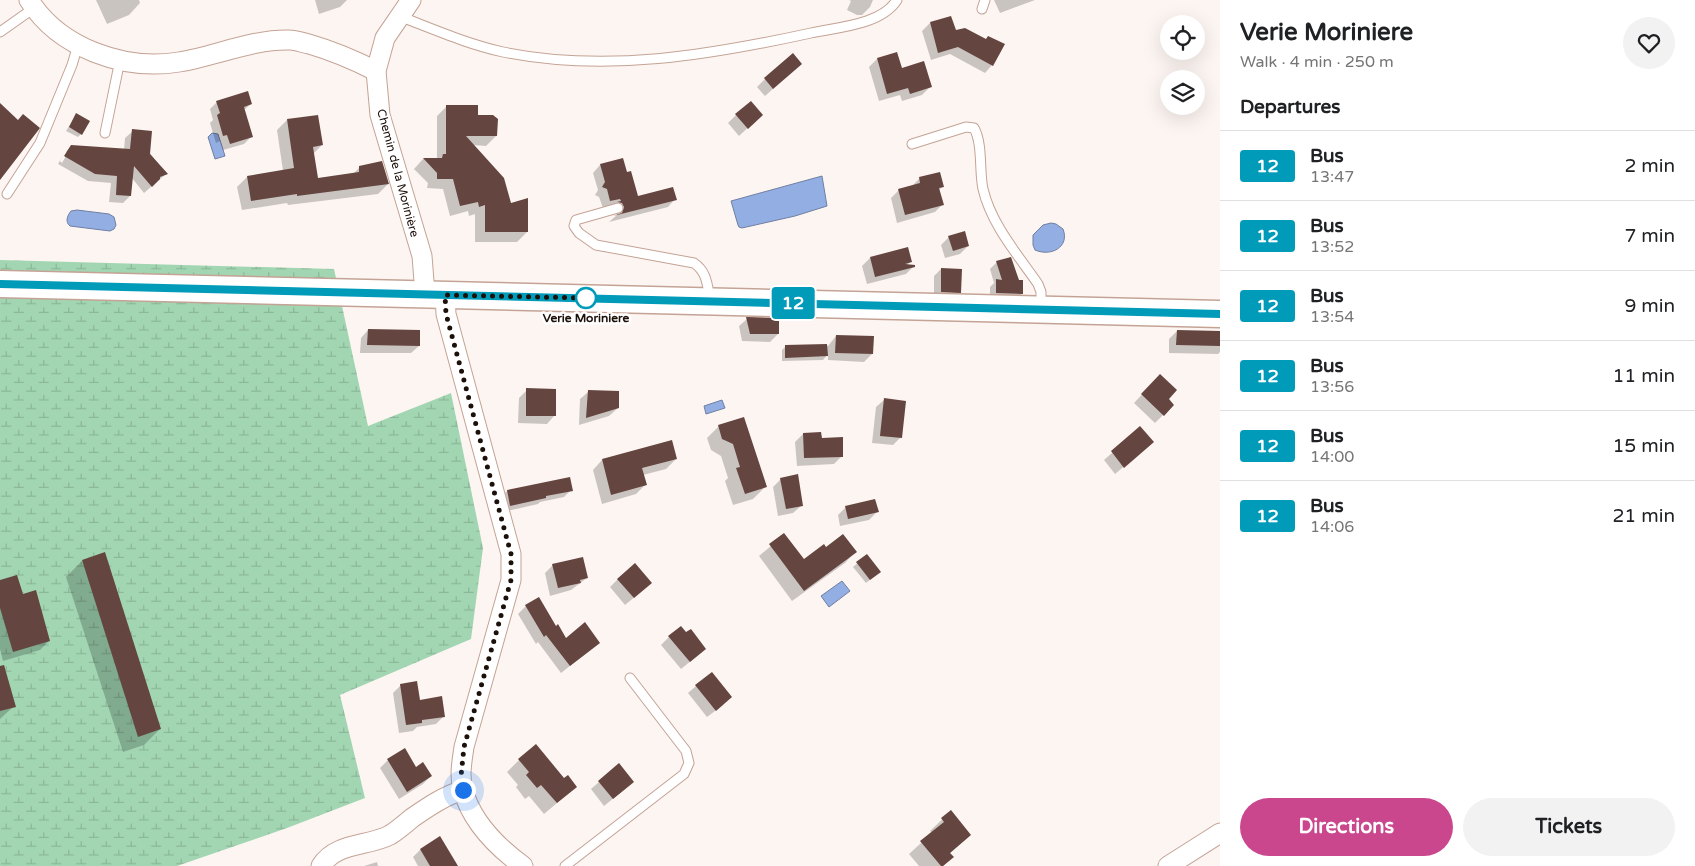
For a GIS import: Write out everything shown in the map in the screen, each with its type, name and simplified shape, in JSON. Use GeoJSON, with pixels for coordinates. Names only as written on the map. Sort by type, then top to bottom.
{"type":"FeatureCollection","features":[{"type":"Feature","properties":{"kind":"main road"},"geometry":{"type":"LineString","coordinates":[[0,284],[1220,314]]}},
{"type":"Feature","properties":{"kind":"street","name":"Chemin de la Morinière"},"geometry":{"type":"LineString","coordinates":[[411,0],[385,38],[376,71],[380,115],[422,256],[435,294],[446,314],[511,554],[511,580],[464,747],[461,776],[463,790]]}},
{"type":"Feature","properties":{"kind":"street"},"geometry":{"type":"LineString","coordinates":[[31,4],[52,26],[78,45],[104,57],[142,64],[178,62],[256,43],[292,40],[334,51],[376,71]]}},
{"type":"Feature","properties":{"kind":"street"},"geometry":{"type":"LineString","coordinates":[[321,866],[326,858],[338,850],[389,835],[422,811],[449,795],[463,790],[472,811],[486,834],[523,866]]}},
{"type":"Feature","properties":{"kind":"street"},"geometry":{"type":"LineString","coordinates":[[1168,866],[1220,833]]}},
{"type":"Feature","properties":{"kind":"lane"},"geometry":{"type":"LineString","coordinates":[[399,16],[468,43],[504,52],[606,63],[653,61],[720,51],[807,34],[870,20],[884,14],[897,0]]}},
{"type":"Feature","properties":{"kind":"lane"},"geometry":{"type":"LineString","coordinates":[[0,32],[31,4]]}},
{"type":"Feature","properties":{"kind":"lane"},"geometry":{"type":"LineString","coordinates":[[7,194],[40,143],[72,65],[78,45]]}},
{"type":"Feature","properties":{"kind":"lane"},"geometry":{"type":"LineString","coordinates":[[105,133],[120,60]]}},
{"type":"Feature","properties":{"kind":"lane"},"geometry":{"type":"LineString","coordinates":[[912,144],[966,127],[974,128],[978,135],[980,171],[988,205],[1008,240],[1038,284],[1042,310]]}},
{"type":"Feature","properties":{"kind":"lane"},"geometry":{"type":"LineString","coordinates":[[618,208],[576,220],[574,226],[579,233],[596,245],[694,263],[705,275],[711,301]]}},
{"type":"Feature","properties":{"kind":"lane"},"geometry":{"type":"LineString","coordinates":[[547,297],[574,288]]}},
{"type":"Feature","properties":{"kind":"lane"},"geometry":{"type":"LineString","coordinates":[[640,290],[675,300]]}},
{"type":"Feature","properties":{"kind":"lane"},"geometry":{"type":"LineString","coordinates":[[565,866],[684,774],[689,763],[686,751],[630,678]]}},
{"type":"Feature","properties":{"kind":"green space"},"geometry":{"type":"Polygon","coordinates":[[[0,260],[334,269],[368,426],[451,393],[483,548],[471,639],[340,695],[365,798],[287,828],[177,866],[0,866],[0,260]]]}},
{"type":"Feature","properties":{"kind":"water"},"geometry":{"type":"Polygon","coordinates":[[[212,133],[218,134],[225,156],[215,159],[208,137],[212,133]]]}},
{"type":"Feature","properties":{"kind":"water"},"geometry":{"type":"Polygon","coordinates":[[[822,176],[827,206],[795,216],[742,228],[739,227],[731,201],[822,176]]]}},
{"type":"Feature","properties":{"kind":"water"},"geometry":{"type":"Polygon","coordinates":[[[71,211],[109,214],[114,217],[116,225],[110,231],[70,226],[67,221],[68,215],[71,211]]]}},
{"type":"Feature","properties":{"kind":"water"},"geometry":{"type":"Polygon","coordinates":[[[1051,223],[1063,229],[1064,241],[1058,249],[1053,251],[1041,252],[1035,250],[1033,235],[1043,225],[1051,223]]]}},
{"type":"Feature","properties":{"kind":"water"},"geometry":{"type":"Polygon","coordinates":[[[722,400],[725,408],[706,414],[704,406],[722,400]]]}},
{"type":"Feature","properties":{"kind":"water"},"geometry":{"type":"Polygon","coordinates":[[[842,581],[850,591],[829,607],[821,596],[842,581]]]}},
{"type":"Feature","properties":{"kind":"building"},"geometry":{"type":"Polygon","coordinates":[[[951,16],[956,30],[965,28],[986,39],[988,36],[1005,44],[993,66],[958,47],[938,53],[930,22],[951,16]]]}},
{"type":"Feature","properties":{"kind":"building"},"geometry":{"type":"Polygon","coordinates":[[[897,52],[902,68],[924,61],[932,87],[910,94],[908,88],[887,94],[877,58],[897,52]]]}},
{"type":"Feature","properties":{"kind":"building"},"geometry":{"type":"Polygon","coordinates":[[[793,53],[802,64],[773,89],[764,78],[793,53]]]}},
{"type":"Feature","properties":{"kind":"building"},"geometry":{"type":"Polygon","coordinates":[[[248,91],[252,104],[244,107],[253,137],[230,144],[227,135],[223,136],[217,115],[220,113],[216,101],[248,91]]]}},
{"type":"Feature","properties":{"kind":"building"},"geometry":{"type":"Polygon","coordinates":[[[751,101],[763,115],[748,129],[735,114],[751,101]]]}},
{"type":"Feature","properties":{"kind":"building"},"geometry":{"type":"Polygon","coordinates":[[[0,103],[18,120],[23,114],[40,128],[0,180],[0,103]]]}},
{"type":"Feature","properties":{"kind":"building"},"geometry":{"type":"Polygon","coordinates":[[[446,105],[478,105],[478,115],[493,115],[498,119],[497,136],[466,136],[504,178],[511,203],[528,198],[528,232],[485,232],[485,205],[479,207],[478,202],[460,206],[453,179],[437,179],[437,173],[423,158],[442,158],[443,154],[446,154],[446,105]]]}},
{"type":"Feature","properties":{"kind":"building"},"geometry":{"type":"Polygon","coordinates":[[[76,113],[90,121],[82,135],[69,127],[76,113]]]}},
{"type":"Feature","properties":{"kind":"building"},"geometry":{"type":"Polygon","coordinates":[[[318,115],[323,145],[313,147],[318,178],[359,172],[359,166],[382,161],[389,184],[251,201],[247,176],[294,168],[287,119],[318,115]]]}},
{"type":"Feature","properties":{"kind":"building"},"geometry":{"type":"Polygon","coordinates":[[[132,129],[152,131],[150,154],[168,174],[160,177],[152,187],[134,166],[131,196],[116,195],[117,176],[95,174],[64,156],[71,145],[130,149],[132,129]]]}},
{"type":"Feature","properties":{"kind":"building"},"geometry":{"type":"Polygon","coordinates":[[[623,158],[627,172],[631,171],[638,196],[673,187],[677,200],[613,216],[622,213],[624,207],[622,203],[617,202],[621,201],[620,199],[610,201],[607,189],[602,187],[605,182],[600,164],[623,158]]]}},
{"type":"Feature","properties":{"kind":"building"},"geometry":{"type":"Polygon","coordinates":[[[940,172],[944,187],[939,188],[944,205],[905,215],[898,189],[920,183],[919,177],[940,172]]]}},
{"type":"Feature","properties":{"kind":"building"},"geometry":{"type":"Polygon","coordinates":[[[965,231],[969,246],[953,251],[948,236],[965,231]]]}},
{"type":"Feature","properties":{"kind":"building"},"geometry":{"type":"Polygon","coordinates":[[[908,247],[912,262],[905,264],[915,265],[915,267],[875,277],[870,257],[908,247]]]}},
{"type":"Feature","properties":{"kind":"building"},"geometry":{"type":"Polygon","coordinates":[[[1011,257],[1019,280],[1023,280],[1023,294],[996,293],[996,279],[1002,280],[996,261],[1011,257]]]}},
{"type":"Feature","properties":{"kind":"building"},"geometry":{"type":"Polygon","coordinates":[[[941,268],[962,269],[961,293],[941,292],[941,268]]]}},
{"type":"Feature","properties":{"kind":"building"},"geometry":{"type":"Polygon","coordinates":[[[746,317],[779,318],[779,334],[750,334],[746,317]]]}},
{"type":"Feature","properties":{"kind":"building"},"geometry":{"type":"Polygon","coordinates":[[[368,329],[420,330],[420,346],[367,345],[368,329]]]}},
{"type":"Feature","properties":{"kind":"building"},"geometry":{"type":"Polygon","coordinates":[[[1177,330],[1220,331],[1220,346],[1176,345],[1177,330]]]}},
{"type":"Feature","properties":{"kind":"building"},"geometry":{"type":"Polygon","coordinates":[[[836,335],[874,336],[873,354],[835,353],[836,335]]]}},
{"type":"Feature","properties":{"kind":"building"},"geometry":{"type":"Polygon","coordinates":[[[827,344],[828,356],[785,358],[785,345],[827,344]]]}},
{"type":"Feature","properties":{"kind":"building"},"geometry":{"type":"Polygon","coordinates":[[[1160,374],[1177,390],[1169,399],[1174,405],[1164,416],[1141,394],[1160,374]]]}},
{"type":"Feature","properties":{"kind":"building"},"geometry":{"type":"Polygon","coordinates":[[[526,388],[556,389],[556,416],[526,416],[526,388]]]}},
{"type":"Feature","properties":{"kind":"building"},"geometry":{"type":"Polygon","coordinates":[[[588,390],[619,391],[619,408],[586,418],[588,390]]]}},
{"type":"Feature","properties":{"kind":"building"},"geometry":{"type":"Polygon","coordinates":[[[884,398],[906,401],[902,438],[880,436],[884,398]]]}},
{"type":"Feature","properties":{"kind":"building"},"geometry":{"type":"Polygon","coordinates":[[[744,417],[767,487],[745,494],[736,468],[740,467],[733,444],[722,439],[718,425],[744,417]]]}},
{"type":"Feature","properties":{"kind":"building"},"geometry":{"type":"Polygon","coordinates":[[[1140,426],[1154,442],[1124,468],[1111,451],[1140,426]]]}},
{"type":"Feature","properties":{"kind":"building"},"geometry":{"type":"Polygon","coordinates":[[[821,432],[822,438],[843,437],[843,457],[804,458],[803,433],[821,432]]]}},
{"type":"Feature","properties":{"kind":"building"},"geometry":{"type":"Polygon","coordinates":[[[672,440],[677,459],[642,468],[647,485],[611,495],[602,459],[672,440]]]}},
{"type":"Feature","properties":{"kind":"building"},"geometry":{"type":"Polygon","coordinates":[[[798,474],[803,506],[786,509],[780,478],[798,474]]]}},
{"type":"Feature","properties":{"kind":"building"},"geometry":{"type":"Polygon","coordinates":[[[570,477],[573,491],[510,506],[507,490],[570,477]]]}},
{"type":"Feature","properties":{"kind":"building"},"geometry":{"type":"Polygon","coordinates":[[[875,499],[879,512],[848,519],[845,506],[875,499]]]}},
{"type":"Feature","properties":{"kind":"building"},"geometry":{"type":"Polygon","coordinates":[[[784,533],[804,559],[824,544],[826,547],[843,534],[857,552],[804,591],[769,544],[784,533]]]}},
{"type":"Feature","properties":{"kind":"building"},"geometry":{"type":"Polygon","coordinates":[[[105,552],[161,729],[138,737],[82,560],[105,552]]]}},
{"type":"Feature","properties":{"kind":"building"},"geometry":{"type":"Polygon","coordinates":[[[867,554],[881,572],[870,580],[856,562],[867,554]]]}},
{"type":"Feature","properties":{"kind":"building"},"geometry":{"type":"Polygon","coordinates":[[[583,557],[588,578],[580,580],[581,583],[558,588],[552,564],[583,557]]]}},
{"type":"Feature","properties":{"kind":"building"},"geometry":{"type":"Polygon","coordinates":[[[635,563],[652,583],[634,598],[617,579],[635,563]]]}},
{"type":"Feature","properties":{"kind":"building"},"geometry":{"type":"Polygon","coordinates":[[[17,575],[23,594],[36,590],[50,641],[13,652],[0,608],[0,580],[17,575]]]}},
{"type":"Feature","properties":{"kind":"building"},"geometry":{"type":"Polygon","coordinates":[[[539,597],[556,626],[558,624],[566,638],[585,622],[600,643],[570,666],[546,635],[544,637],[525,605],[539,597]]]}},
{"type":"Feature","properties":{"kind":"building"},"geometry":{"type":"Polygon","coordinates":[[[681,626],[686,632],[691,629],[706,649],[690,662],[668,636],[681,626]]]}},
{"type":"Feature","properties":{"kind":"building"},"geometry":{"type":"Polygon","coordinates":[[[4,665],[16,707],[0,711],[0,666],[4,665]]]}},
{"type":"Feature","properties":{"kind":"building"},"geometry":{"type":"Polygon","coordinates":[[[712,672],[732,697],[716,711],[695,685],[712,672]]]}},
{"type":"Feature","properties":{"kind":"building"},"geometry":{"type":"Polygon","coordinates":[[[417,681],[420,700],[442,696],[445,717],[422,720],[422,723],[406,725],[400,684],[417,681]]]}},
{"type":"Feature","properties":{"kind":"building"},"geometry":{"type":"Polygon","coordinates":[[[536,744],[564,778],[568,775],[577,787],[557,803],[541,785],[537,788],[526,775],[529,772],[518,759],[536,744]]]}},
{"type":"Feature","properties":{"kind":"building"},"geometry":{"type":"Polygon","coordinates":[[[405,748],[416,767],[423,762],[432,776],[407,792],[387,759],[405,748]]]}},
{"type":"Feature","properties":{"kind":"building"},"geometry":{"type":"Polygon","coordinates":[[[619,763],[634,782],[613,799],[598,781],[619,763]]]}},
{"type":"Feature","properties":{"kind":"building"},"geometry":{"type":"Polygon","coordinates":[[[951,810],[971,835],[950,853],[954,857],[941,866],[920,841],[944,822],[941,818],[951,810]]]}},
{"type":"Feature","properties":{"kind":"building"},"geometry":{"type":"Polygon","coordinates":[[[440,836],[458,866],[430,866],[420,849],[440,836]]]}},
{"type":"Feature","properties":{"kind":"bus line","name":"12"},"geometry":{"type":"LineString","coordinates":[[0,284],[1220,314]]}},
{"type":"Feature","properties":{"kind":"place","name":"Verie Moriniere"},"geometry":{"type":"Point","coordinates":[586,298]}},
{"type":"Feature","properties":{"kind":"route"},"geometry":{"type":"LineString","coordinates":[[463,790],[461,776],[464,747],[511,580],[511,554],[446,314],[445,295],[586,298]]}}]}
